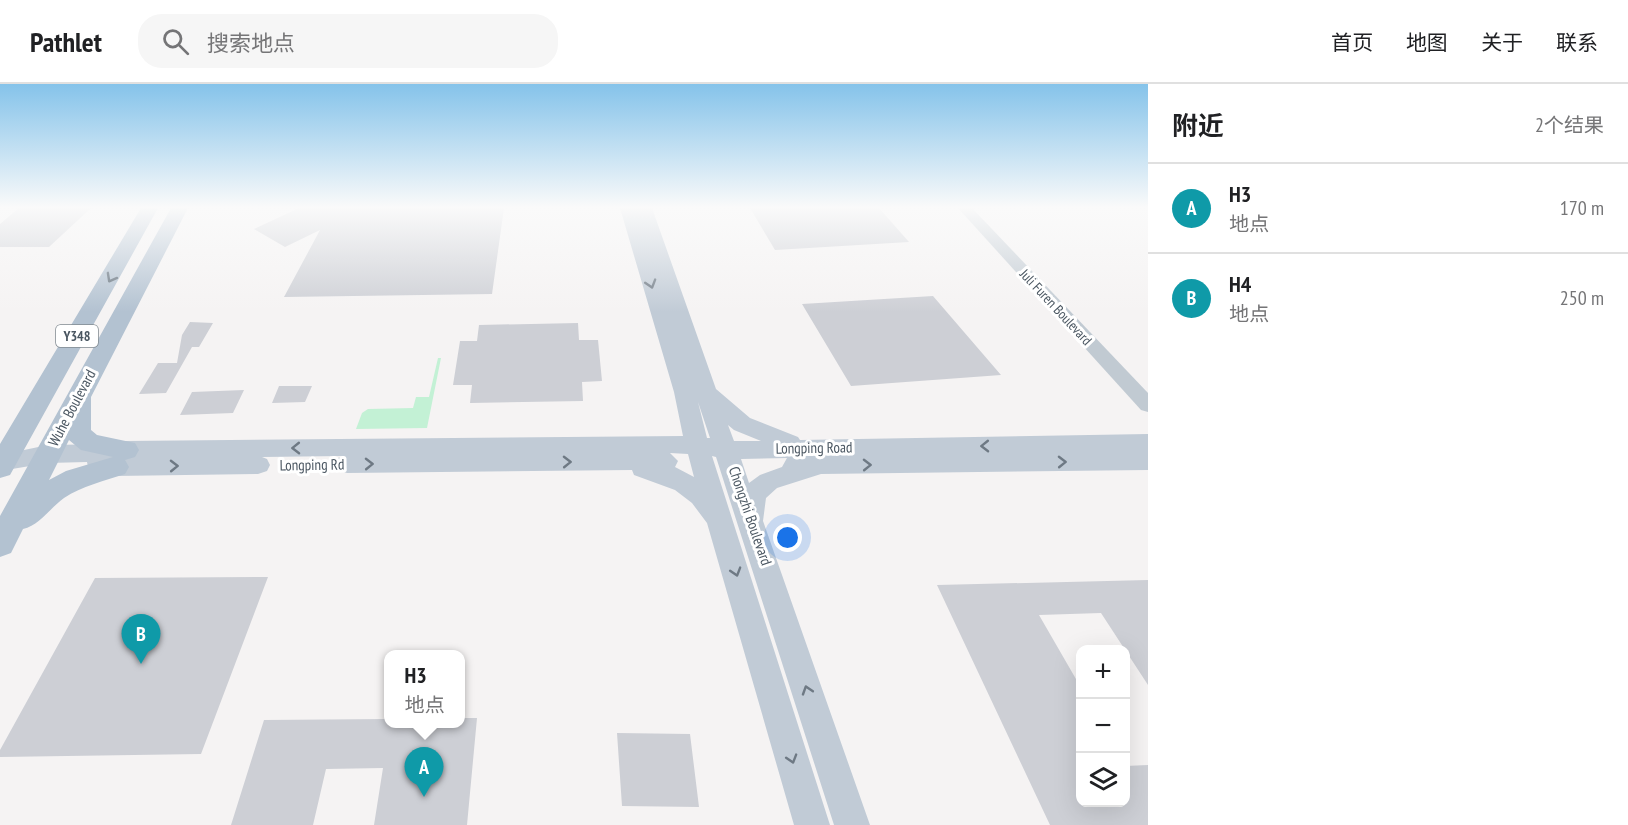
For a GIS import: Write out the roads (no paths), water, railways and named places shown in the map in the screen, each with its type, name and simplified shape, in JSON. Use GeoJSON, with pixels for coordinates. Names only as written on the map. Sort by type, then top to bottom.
{"type":"FeatureCollection","features":[{"type":"Feature","properties":{"kind":"main road","name":"Wuhe Boulevard"},"geometry":{"type":"LineString","coordinates":[[1,465],[130,243]]}},
{"type":"Feature","properties":{"kind":"main road","name":"Wuhe Boulevard"},"geometry":{"type":"LineString","coordinates":[[0,545],[161,243]]}},
{"type":"Feature","properties":{"kind":"main road","name":"Chongzhi Boulevard"},"geometry":{"type":"LineString","coordinates":[[641,243],[696,392]]}},
{"type":"Feature","properties":{"kind":"main road","name":"Chongzhi Boulevard"},"geometry":{"type":"LineString","coordinates":[[654,243],[715,456],[728,545],[812,825]]}},
{"type":"Feature","properties":{"kind":"main road"},"geometry":{"type":"LineString","coordinates":[[82,389],[78,415],[79,435],[121,459]]}},
{"type":"Feature","properties":{"kind":"main road"},"geometry":{"type":"LineString","coordinates":[[614,453],[659,439],[672,431],[696,392],[742,423],[816,457]]}},
{"type":"Feature","properties":{"kind":"main road","name":"Longping Road"},"geometry":{"type":"LineString","coordinates":[[816,457],[1148,443]]}},
{"type":"Feature","properties":{"kind":"main road"},"geometry":{"type":"LineString","coordinates":[[614,453],[678,478],[693,489],[710,508],[728,545]]}},
{"type":"Feature","properties":{"kind":"main road","name":"Longping Rd"},"geometry":{"type":"LineString","coordinates":[[121,459],[614,453]]}},
{"type":"Feature","properties":{"kind":"main road","name":"Longping Road"},"geometry":{"type":"LineString","coordinates":[[614,453],[1148,461]]}},
{"type":"Feature","properties":{"kind":"main road","name":"Chongzhi Boulevard"},"geometry":{"type":"LineString","coordinates":[[715,456],[758,540],[852,825]]}},
{"type":"Feature","properties":{"kind":"main road"},"geometry":{"type":"LineString","coordinates":[[758,540],[750,508],[755,491],[767,480],[816,457]]}},
{"type":"Feature","properties":{"kind":"main road"},"geometry":{"type":"LineString","coordinates":[[1,465],[45,459],[106,465],[121,459]]}},
{"type":"Feature","properties":{"kind":"main road"},"geometry":{"type":"LineString","coordinates":[[0,545],[29,511],[58,486],[121,459]]}},
{"type":"Feature","properties":{"kind":"street","name":"Juli Furen Boulevard"},"geometry":{"type":"LineString","coordinates":[[996,243],[1148,405]]}},
{"type":"Feature","properties":{"kind":"street","name":"Juli Furen Boulevard"},"geometry":{"type":"LineString","coordinates":[[1008,243],[1148,392]]}},
{"type":"Feature","properties":{"kind":"place","name":"H4"},"geometry":{"type":"Point","coordinates":[141,664]}},
{"type":"Feature","properties":{"kind":"place","name":"H3"},"geometry":{"type":"Point","coordinates":[424,797]}}]}
